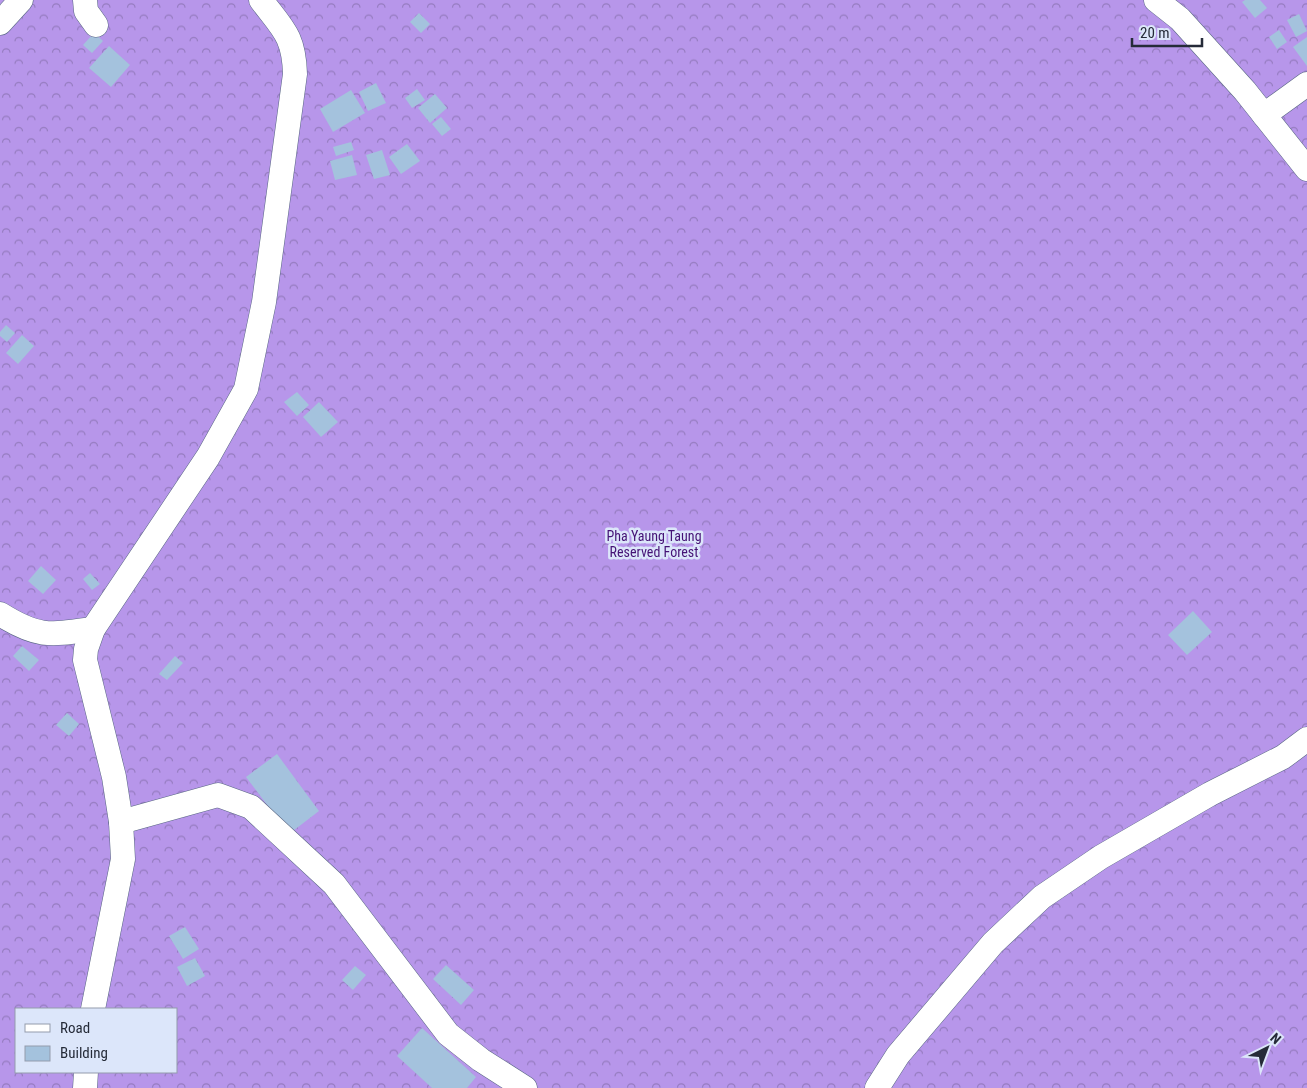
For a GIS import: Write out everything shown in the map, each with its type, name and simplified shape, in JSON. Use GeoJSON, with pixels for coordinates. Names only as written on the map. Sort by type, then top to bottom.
{"type":"FeatureCollection","features":[{"type":"Feature","properties":{"kind":"street"},"geometry":{"type":"LineString","coordinates":[[0,23],[21,0]]}},
{"type":"Feature","properties":{"kind":"street"},"geometry":{"type":"LineString","coordinates":[[85,0],[86,11],[96,25]]}},
{"type":"Feature","properties":{"kind":"street"},"geometry":{"type":"LineString","coordinates":[[93,1008],[123,858],[121,822],[114,777],[85,660],[86,649],[93,629],[208,458],[246,389],[264,302],[295,74],[294,53],[288,33],[261,0]]}},
{"type":"Feature","properties":{"kind":"street"},"geometry":{"type":"LineString","coordinates":[[1156,0],[1180,19],[1264,115],[1307,169]]}},
{"type":"Feature","properties":{"kind":"street"},"geometry":{"type":"LineString","coordinates":[[1264,115],[1307,84]]}},
{"type":"Feature","properties":{"kind":"street"},"geometry":{"type":"LineString","coordinates":[[0,614],[24,628],[40,632],[58,634],[93,629]]}},
{"type":"Feature","properties":{"kind":"street"},"geometry":{"type":"LineString","coordinates":[[877,1088],[898,1055],[993,943],[1042,897],[1101,857],[1210,794],[1283,757],[1307,739]]}},
{"type":"Feature","properties":{"kind":"street"},"geometry":{"type":"LineString","coordinates":[[121,822],[218,795],[251,806],[334,884],[448,1034],[481,1060],[525,1088]]}},
{"type":"Feature","properties":{"kind":"street"},"geometry":{"type":"LineString","coordinates":[[85,1088],[86,1073]]}},
{"type":"Feature","properties":{"kind":"green space","name":"Pha Yaung Taung Reserved Forest"},"geometry":{"type":"Polygon","coordinates":[[[0,0],[1307,0],[1307,1088],[0,1088],[0,0]]]}},
{"type":"Feature","properties":{"kind":"building"},"geometry":{"type":"Polygon","coordinates":[[[1245,0],[1260,0],[1267,8],[1255,18],[1242,2],[1245,0]]]}},
{"type":"Feature","properties":{"kind":"building"},"geometry":{"type":"Polygon","coordinates":[[[419,13],[430,24],[421,33],[410,22],[419,13]]]}},
{"type":"Feature","properties":{"kind":"building"},"geometry":{"type":"Polygon","coordinates":[[[1299,14],[1307,31],[1296,37],[1287,20],[1299,14]]]}},
{"type":"Feature","properties":{"kind":"building"},"geometry":{"type":"Polygon","coordinates":[[[1279,30],[1287,42],[1277,49],[1269,37],[1279,30]]]}},
{"type":"Feature","properties":{"kind":"building"},"geometry":{"type":"Polygon","coordinates":[[[94,33],[103,41],[92,53],[83,45],[94,33]]]}},
{"type":"Feature","properties":{"kind":"building"},"geometry":{"type":"Polygon","coordinates":[[[1307,37],[1307,66],[1293,47],[1307,37]]]}},
{"type":"Feature","properties":{"kind":"building"},"geometry":{"type":"Polygon","coordinates":[[[109,46],[130,65],[111,87],[89,68],[109,46]]]}},
{"type":"Feature","properties":{"kind":"building"},"geometry":{"type":"Polygon","coordinates":[[[376,83],[386,103],[368,111],[359,92],[376,83]]]}},
{"type":"Feature","properties":{"kind":"building"},"geometry":{"type":"Polygon","coordinates":[[[417,89],[425,100],[412,108],[405,98],[417,89]]]}},
{"type":"Feature","properties":{"kind":"building"},"geometry":{"type":"Polygon","coordinates":[[[351,90],[365,113],[333,132],[320,109],[351,90]]]}},
{"type":"Feature","properties":{"kind":"building"},"geometry":{"type":"Polygon","coordinates":[[[435,94],[447,108],[430,123],[418,108],[435,94]]]}},
{"type":"Feature","properties":{"kind":"building"},"geometry":{"type":"Polygon","coordinates":[[[441,117],[451,129],[442,136],[432,124],[441,117]]]}},
{"type":"Feature","properties":{"kind":"building"},"geometry":{"type":"Polygon","coordinates":[[[351,142],[354,150],[336,156],[333,147],[351,142]]]}},
{"type":"Feature","properties":{"kind":"building"},"geometry":{"type":"Polygon","coordinates":[[[407,144],[420,161],[401,174],[389,157],[407,144]]]}},
{"type":"Feature","properties":{"kind":"building"},"geometry":{"type":"Polygon","coordinates":[[[382,150],[390,175],[374,179],[366,155],[382,150]]]}},
{"type":"Feature","properties":{"kind":"building"},"geometry":{"type":"Polygon","coordinates":[[[352,155],[357,175],[335,180],[330,161],[352,155]]]}},
{"type":"Feature","properties":{"kind":"building"},"geometry":{"type":"Polygon","coordinates":[[[6,325],[15,333],[7,342],[0,336],[0,332],[6,325]]]}},
{"type":"Feature","properties":{"kind":"building"},"geometry":{"type":"Polygon","coordinates":[[[22,335],[34,346],[18,364],[6,353],[22,335]]]}},
{"type":"Feature","properties":{"kind":"building"},"geometry":{"type":"Polygon","coordinates":[[[297,392],[309,405],[297,416],[284,402],[297,392]]]}},
{"type":"Feature","properties":{"kind":"building"},"geometry":{"type":"Polygon","coordinates":[[[319,402],[338,422],[321,437],[303,417],[319,402]]]}},
{"type":"Feature","properties":{"kind":"building"},"geometry":{"type":"Polygon","coordinates":[[[41,566],[56,580],[43,594],[28,581],[41,566]]]}},
{"type":"Feature","properties":{"kind":"building"},"geometry":{"type":"Polygon","coordinates":[[[90,573],[100,584],[92,590],[83,579],[90,573]]]}},
{"type":"Feature","properties":{"kind":"building"},"geometry":{"type":"Polygon","coordinates":[[[1193,611],[1212,632],[1187,655],[1168,635],[1193,611]]]}},
{"type":"Feature","properties":{"kind":"building"},"geometry":{"type":"Polygon","coordinates":[[[22,646],[39,660],[29,671],[13,656],[22,646]]]}},
{"type":"Feature","properties":{"kind":"building"},"geometry":{"type":"Polygon","coordinates":[[[175,656],[183,663],[167,680],[159,674],[175,656]]]}},
{"type":"Feature","properties":{"kind":"building"},"geometry":{"type":"Polygon","coordinates":[[[67,713],[79,724],[69,736],[56,725],[67,713]]]}},
{"type":"Feature","properties":{"kind":"building"},"geometry":{"type":"Polygon","coordinates":[[[277,754],[319,811],[289,834],[246,777],[277,754]]]}},
{"type":"Feature","properties":{"kind":"building"},"geometry":{"type":"Polygon","coordinates":[[[185,927],[199,949],[183,959],[169,936],[185,927]]]}},
{"type":"Feature","properties":{"kind":"building"},"geometry":{"type":"Polygon","coordinates":[[[195,958],[205,976],[187,986],[177,967],[195,958]]]}},
{"type":"Feature","properties":{"kind":"building"},"geometry":{"type":"Polygon","coordinates":[[[446,965],[474,990],[461,1005],[433,979],[446,965]]]}},
{"type":"Feature","properties":{"kind":"building"},"geometry":{"type":"Polygon","coordinates":[[[355,966],[366,975],[353,990],[342,980],[355,966]]]}},
{"type":"Feature","properties":{"kind":"building"},"geometry":{"type":"Polygon","coordinates":[[[422,1028],[476,1077],[467,1088],[432,1088],[397,1056],[422,1028]]]}}]}
